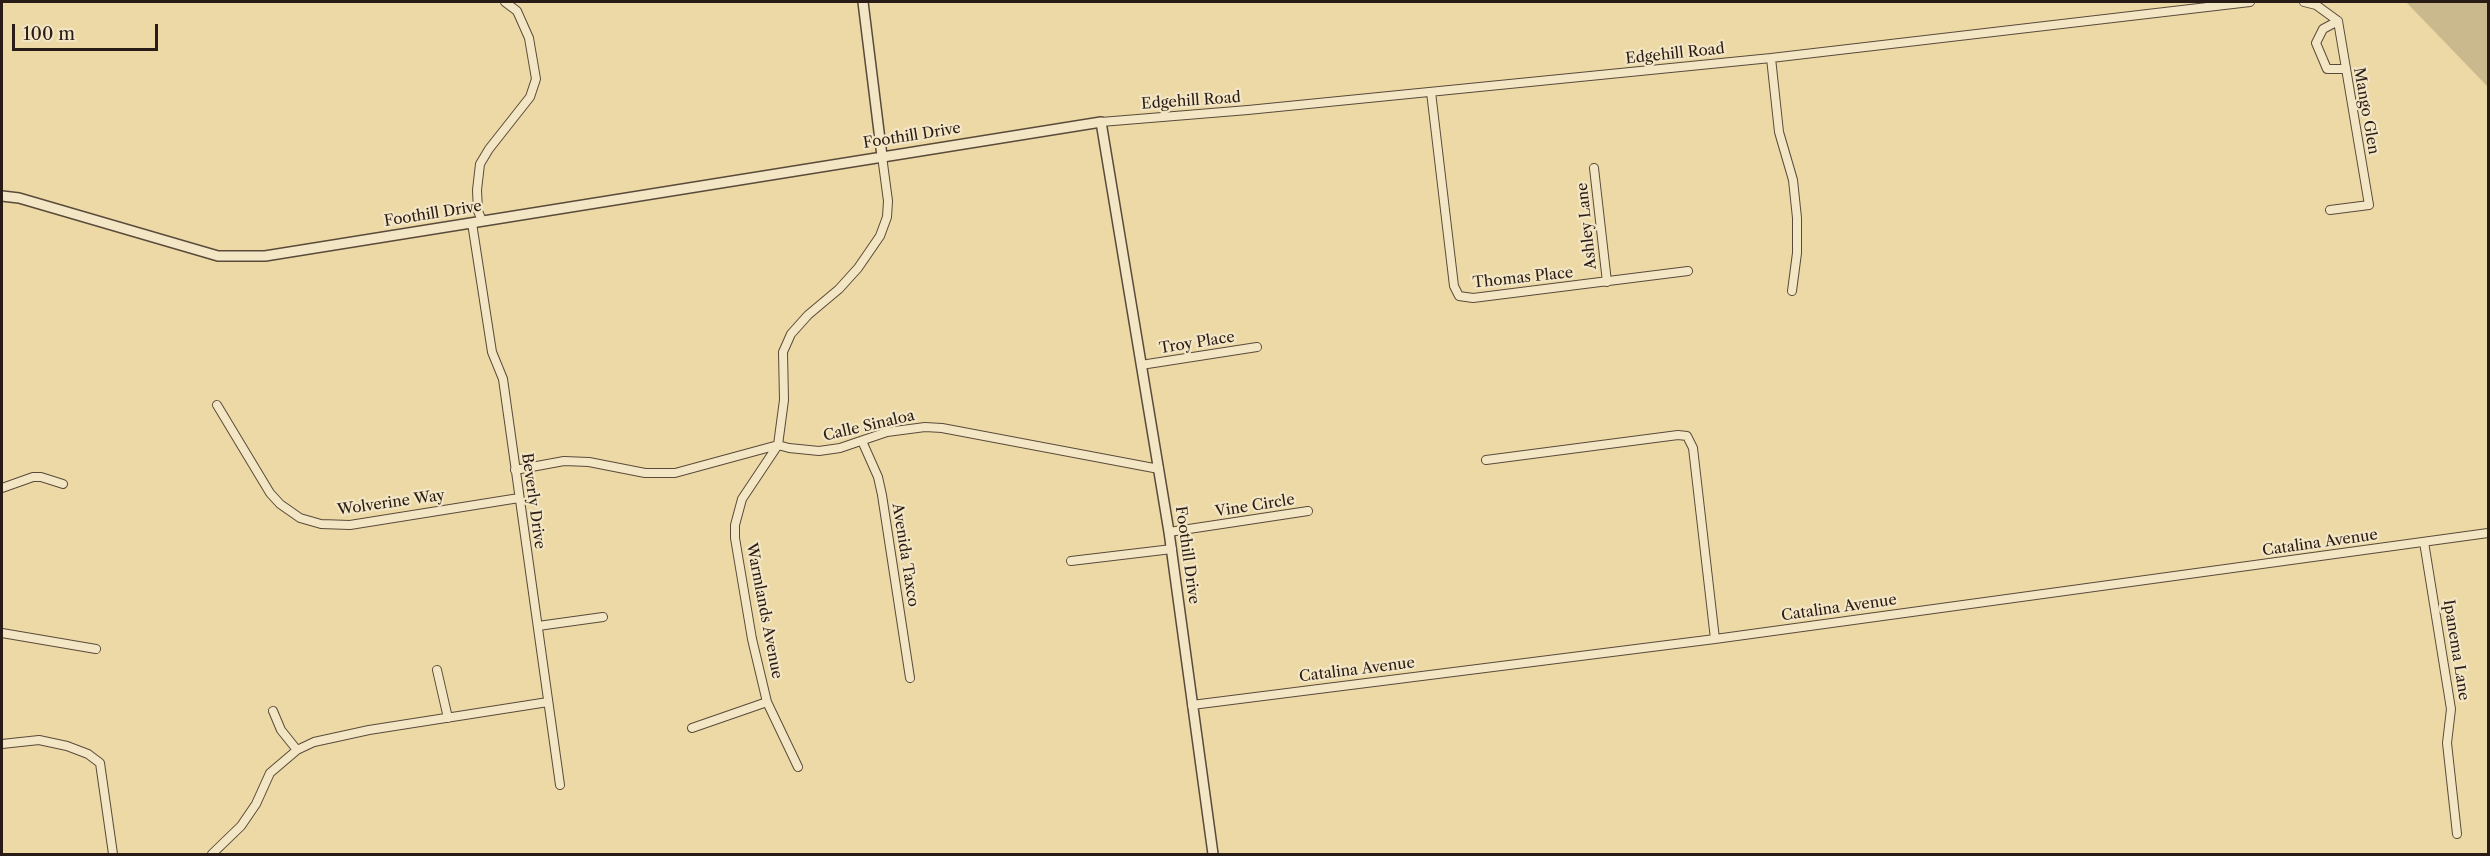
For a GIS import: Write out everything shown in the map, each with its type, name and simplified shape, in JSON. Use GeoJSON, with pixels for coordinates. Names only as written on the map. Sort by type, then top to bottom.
{"type":"FeatureCollection","features":[{"type":"Feature","properties":{"kind":"street","name":"Beverly Drive"},"geometry":{"type":"LineString","coordinates":[[509,2],[517,11],[529,38],[536,78],[530,97],[480,164],[477,222],[492,352],[502,379],[560,785]]}},
{"type":"Feature","properties":{"kind":"street","name":"Warmlands Avenue"},"geometry":{"type":"LineString","coordinates":[[798,767],[767,702],[752,639],[735,538],[735,525],[742,499],[778,445],[784,400],[783,352],[791,334],[858,268],[880,236],[887,217],[888,201],[863,2]]}},
{"type":"Feature","properties":{"kind":"street","name":"Edgehill Road"},"geometry":{"type":"LineString","coordinates":[[1101,122],[1248,110],[1771,58],[2250,2]]}},
{"type":"Feature","properties":{"kind":"street"},"geometry":{"type":"LineString","coordinates":[[2304,2],[2316,4],[2338,21],[2323,29],[2316,43],[2327,69],[2346,69]]}},
{"type":"Feature","properties":{"kind":"street","name":"Mango Glen"},"geometry":{"type":"LineString","coordinates":[[2330,210],[2369,205],[2338,21]]}},
{"type":"Feature","properties":{"kind":"street"},"geometry":{"type":"LineString","coordinates":[[1771,58],[1779,132],[1793,180],[1797,218],[1797,253],[1792,291]]}},
{"type":"Feature","properties":{"kind":"street","name":"Thomas Place"},"geometry":{"type":"LineString","coordinates":[[1431,92],[1454,286],[1459,296],[1473,298],[1688,272]]}},
{"type":"Feature","properties":{"kind":"street","name":"Foothill Drive"},"geometry":{"type":"LineString","coordinates":[[2,196],[19,198],[218,256],[265,256],[1101,122],[1172,549],[1213,855]]}},
{"type":"Feature","properties":{"kind":"street","name":"Ashley Lane"},"geometry":{"type":"LineString","coordinates":[[1594,168],[1607,282]]}},
{"type":"Feature","properties":{"kind":"street","name":"Troy Place"},"geometry":{"type":"LineString","coordinates":[[1141,365],[1257,347]]}},
{"type":"Feature","properties":{"kind":"street","name":"Wolverine Way"},"geometry":{"type":"LineString","coordinates":[[217,405],[270,493],[280,504],[300,518],[321,524],[350,525],[519,498]]}},
{"type":"Feature","properties":{"kind":"street","name":"Calle Sinaloa"},"geometry":{"type":"LineString","coordinates":[[515,470],[564,460],[589,462],[645,473],[675,473],[778,445],[819,451],[840,448],[887,432],[925,427],[942,428],[1159,469]]}},
{"type":"Feature","properties":{"kind":"street"},"geometry":{"type":"LineString","coordinates":[[1486,460],[1678,435],[1686,436],[1693,448],[1715,639]]}},
{"type":"Feature","properties":{"kind":"street","name":"Avenida Taxco"},"geometry":{"type":"LineString","coordinates":[[862,441],[878,477],[882,495],[910,678]]}},
{"type":"Feature","properties":{"kind":"street"},"geometry":{"type":"LineString","coordinates":[[2,488],[33,477],[41,477],[63,484]]}},
{"type":"Feature","properties":{"kind":"street","name":"Vine Circle"},"geometry":{"type":"LineString","coordinates":[[1169,532],[1308,511]]}},
{"type":"Feature","properties":{"kind":"street","name":"Catalina Avenue"},"geometry":{"type":"LineString","coordinates":[[1192,705],[1715,639],[2488,533]]}},
{"type":"Feature","properties":{"kind":"street","name":"Ipanema Lane"},"geometry":{"type":"LineString","coordinates":[[2424,542],[2451,709],[2447,743],[2457,834]]}},
{"type":"Feature","properties":{"kind":"street"},"geometry":{"type":"LineString","coordinates":[[1071,561],[1172,549]]}},
{"type":"Feature","properties":{"kind":"street"},"geometry":{"type":"LineString","coordinates":[[538,626],[603,616]]}},
{"type":"Feature","properties":{"kind":"street"},"geometry":{"type":"LineString","coordinates":[[2,633],[96,649]]}},
{"type":"Feature","properties":{"kind":"street"},"geometry":{"type":"LineString","coordinates":[[437,670],[448,718]]}},
{"type":"Feature","properties":{"kind":"street"},"geometry":{"type":"LineString","coordinates":[[212,855],[241,826],[256,804],[270,773],[297,750],[314,742],[358,732],[548,702]]}},
{"type":"Feature","properties":{"kind":"street"},"geometry":{"type":"LineString","coordinates":[[692,728],[767,702]]}},
{"type":"Feature","properties":{"kind":"street"},"geometry":{"type":"LineString","coordinates":[[273,711],[281,730],[297,750]]}},
{"type":"Feature","properties":{"kind":"street"},"geometry":{"type":"LineString","coordinates":[[2,744],[39,740],[67,746],[88,754],[100,763],[113,855]]}},
{"type":"Feature","properties":{"kind":"shaded area"},"geometry":{"type":"Polygon","coordinates":[[[2406,2],[2488,2],[2488,87],[2406,2]]]}}]}
